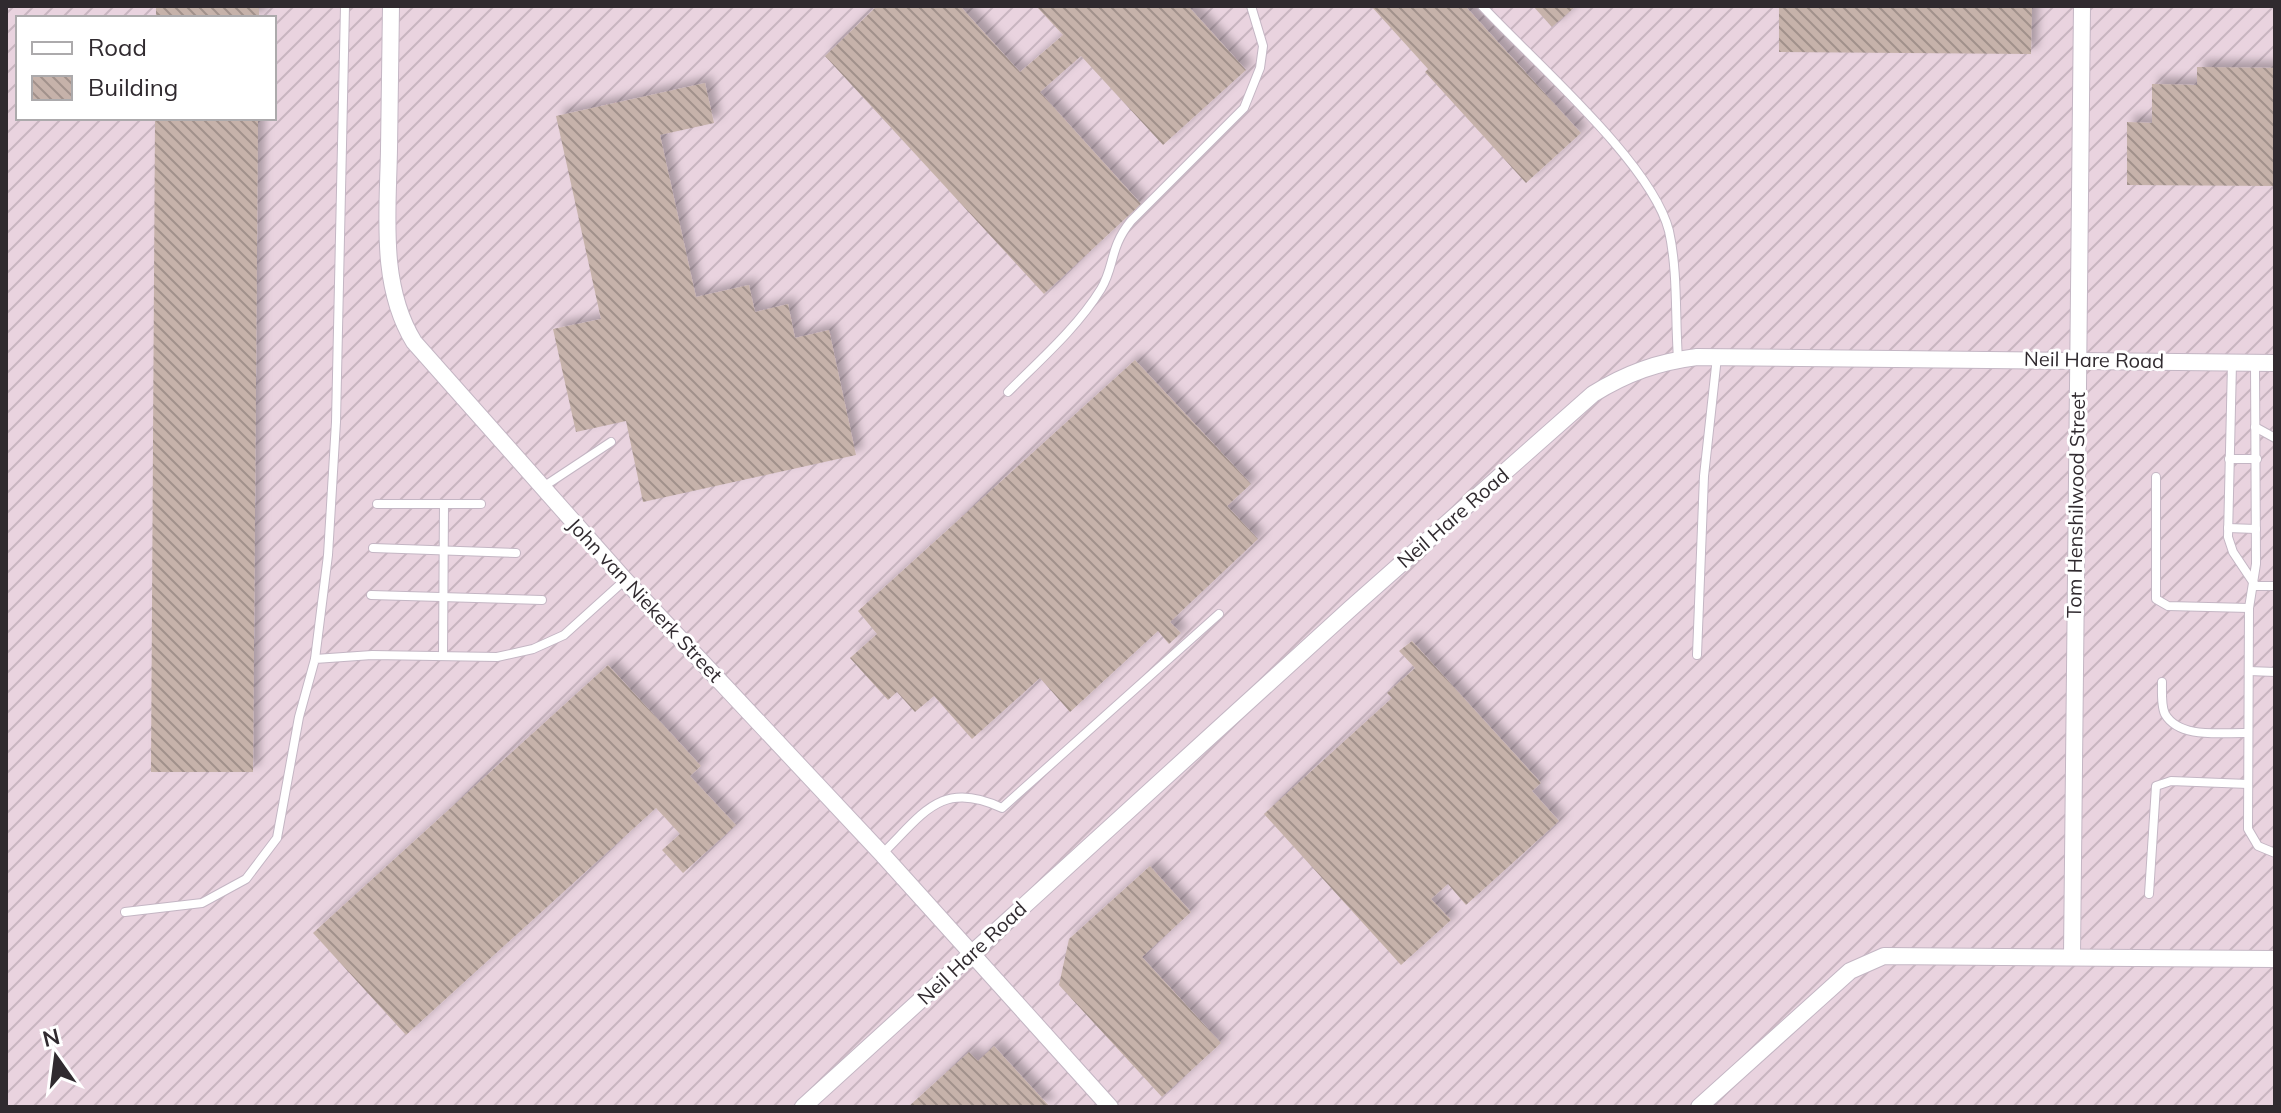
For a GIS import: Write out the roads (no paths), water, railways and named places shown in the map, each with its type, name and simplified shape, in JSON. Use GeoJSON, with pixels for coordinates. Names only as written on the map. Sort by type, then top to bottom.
{"type":"FeatureCollection","features":[{"type":"Feature","properties":{"kind":"street","name":"John van Niekerk Street"},"geometry":{"type":"LineString","coordinates":[[391,6],[388,228],[391,274],[401,321],[414,342],[625,580],[882,854],[1110,1107]]}},
{"type":"Feature","properties":{"kind":"street","name":"Tom Henshilwood Street"},"geometry":{"type":"LineString","coordinates":[[2072,956],[2082,6]]}},
{"type":"Feature","properties":{"kind":"street","name":"Neil Hare Road"},"geometry":{"type":"LineString","coordinates":[[803,1107],[1350,609],[1593,394],[1644,367],[1678,359],[1717,356],[2275,363]]}},
{"type":"Feature","properties":{"kind":"street"},"geometry":{"type":"LineString","coordinates":[[1699,1107],[1864,963],[1901,955],[2275,959]]}},
{"type":"Feature","properties":{"kind":"lane"},"geometry":{"type":"LineString","coordinates":[[125,912],[202,903],[246,879],[277,838],[299,717],[315,659],[328,555],[336,422],[345,6]]}},
{"type":"Feature","properties":{"kind":"lane"},"geometry":{"type":"LineString","coordinates":[[1008,392],[1072,327],[1102,287],[1116,239],[1244,108],[1260,68],[1263,46],[1251,6]]}},
{"type":"Feature","properties":{"kind":"lane"},"geometry":{"type":"LineString","coordinates":[[1482,6],[1597,123],[1658,206],[1668,228],[1674,260],[1678,359]]}},
{"type":"Feature","properties":{"kind":"lane"},"geometry":{"type":"LineString","coordinates":[[1697,655],[1704,476],[1717,356]]}},
{"type":"Feature","properties":{"kind":"lane"},"geometry":{"type":"LineString","coordinates":[[2232,363],[2228,528],[2230,546],[2255,586]]}},
{"type":"Feature","properties":{"kind":"lane"},"geometry":{"type":"LineString","coordinates":[[2255,363],[2255,586],[2249,608],[2250,837],[2258,846],[2275,853]]}},
{"type":"Feature","properties":{"kind":"lane"},"geometry":{"type":"LineString","coordinates":[[2255,427],[2275,438]]}},
{"type":"Feature","properties":{"kind":"lane"},"geometry":{"type":"LineString","coordinates":[[543,488],[611,442]]}},
{"type":"Feature","properties":{"kind":"lane"},"geometry":{"type":"LineString","coordinates":[[2229,459],[2257,459]]}},
{"type":"Feature","properties":{"kind":"lane"},"geometry":{"type":"LineString","coordinates":[[2156,477],[2156,599],[2168,606],[2249,608]]}},
{"type":"Feature","properties":{"kind":"lane"},"geometry":{"type":"LineString","coordinates":[[377,504],[481,504]]}},
{"type":"Feature","properties":{"kind":"lane"},"geometry":{"type":"LineString","coordinates":[[443,656],[444,504]]}},
{"type":"Feature","properties":{"kind":"lane"},"geometry":{"type":"LineString","coordinates":[[2228,528],[2256,529]]}},
{"type":"Feature","properties":{"kind":"lane"},"geometry":{"type":"LineString","coordinates":[[373,548],[516,553]]}},
{"type":"Feature","properties":{"kind":"lane"},"geometry":{"type":"LineString","coordinates":[[315,659],[497,657],[533,649],[564,635],[625,580]]}},
{"type":"Feature","properties":{"kind":"lane"},"geometry":{"type":"LineString","coordinates":[[2255,586],[2275,586]]}},
{"type":"Feature","properties":{"kind":"lane"},"geometry":{"type":"LineString","coordinates":[[371,595],[542,600]]}},
{"type":"Feature","properties":{"kind":"lane"},"geometry":{"type":"LineString","coordinates":[[882,854],[936,802],[953,795],[979,797],[1002,808],[1219,614]]}},
{"type":"Feature","properties":{"kind":"lane"},"geometry":{"type":"LineString","coordinates":[[2249,671],[2275,672]]}},
{"type":"Feature","properties":{"kind":"lane"},"geometry":{"type":"LineString","coordinates":[[2162,682],[2165,713],[2174,722],[2191,732],[2248,733]]}},
{"type":"Feature","properties":{"kind":"lane"},"geometry":{"type":"LineString","coordinates":[[2149,894],[2156,786],[2171,781],[2248,784]]}}]}
